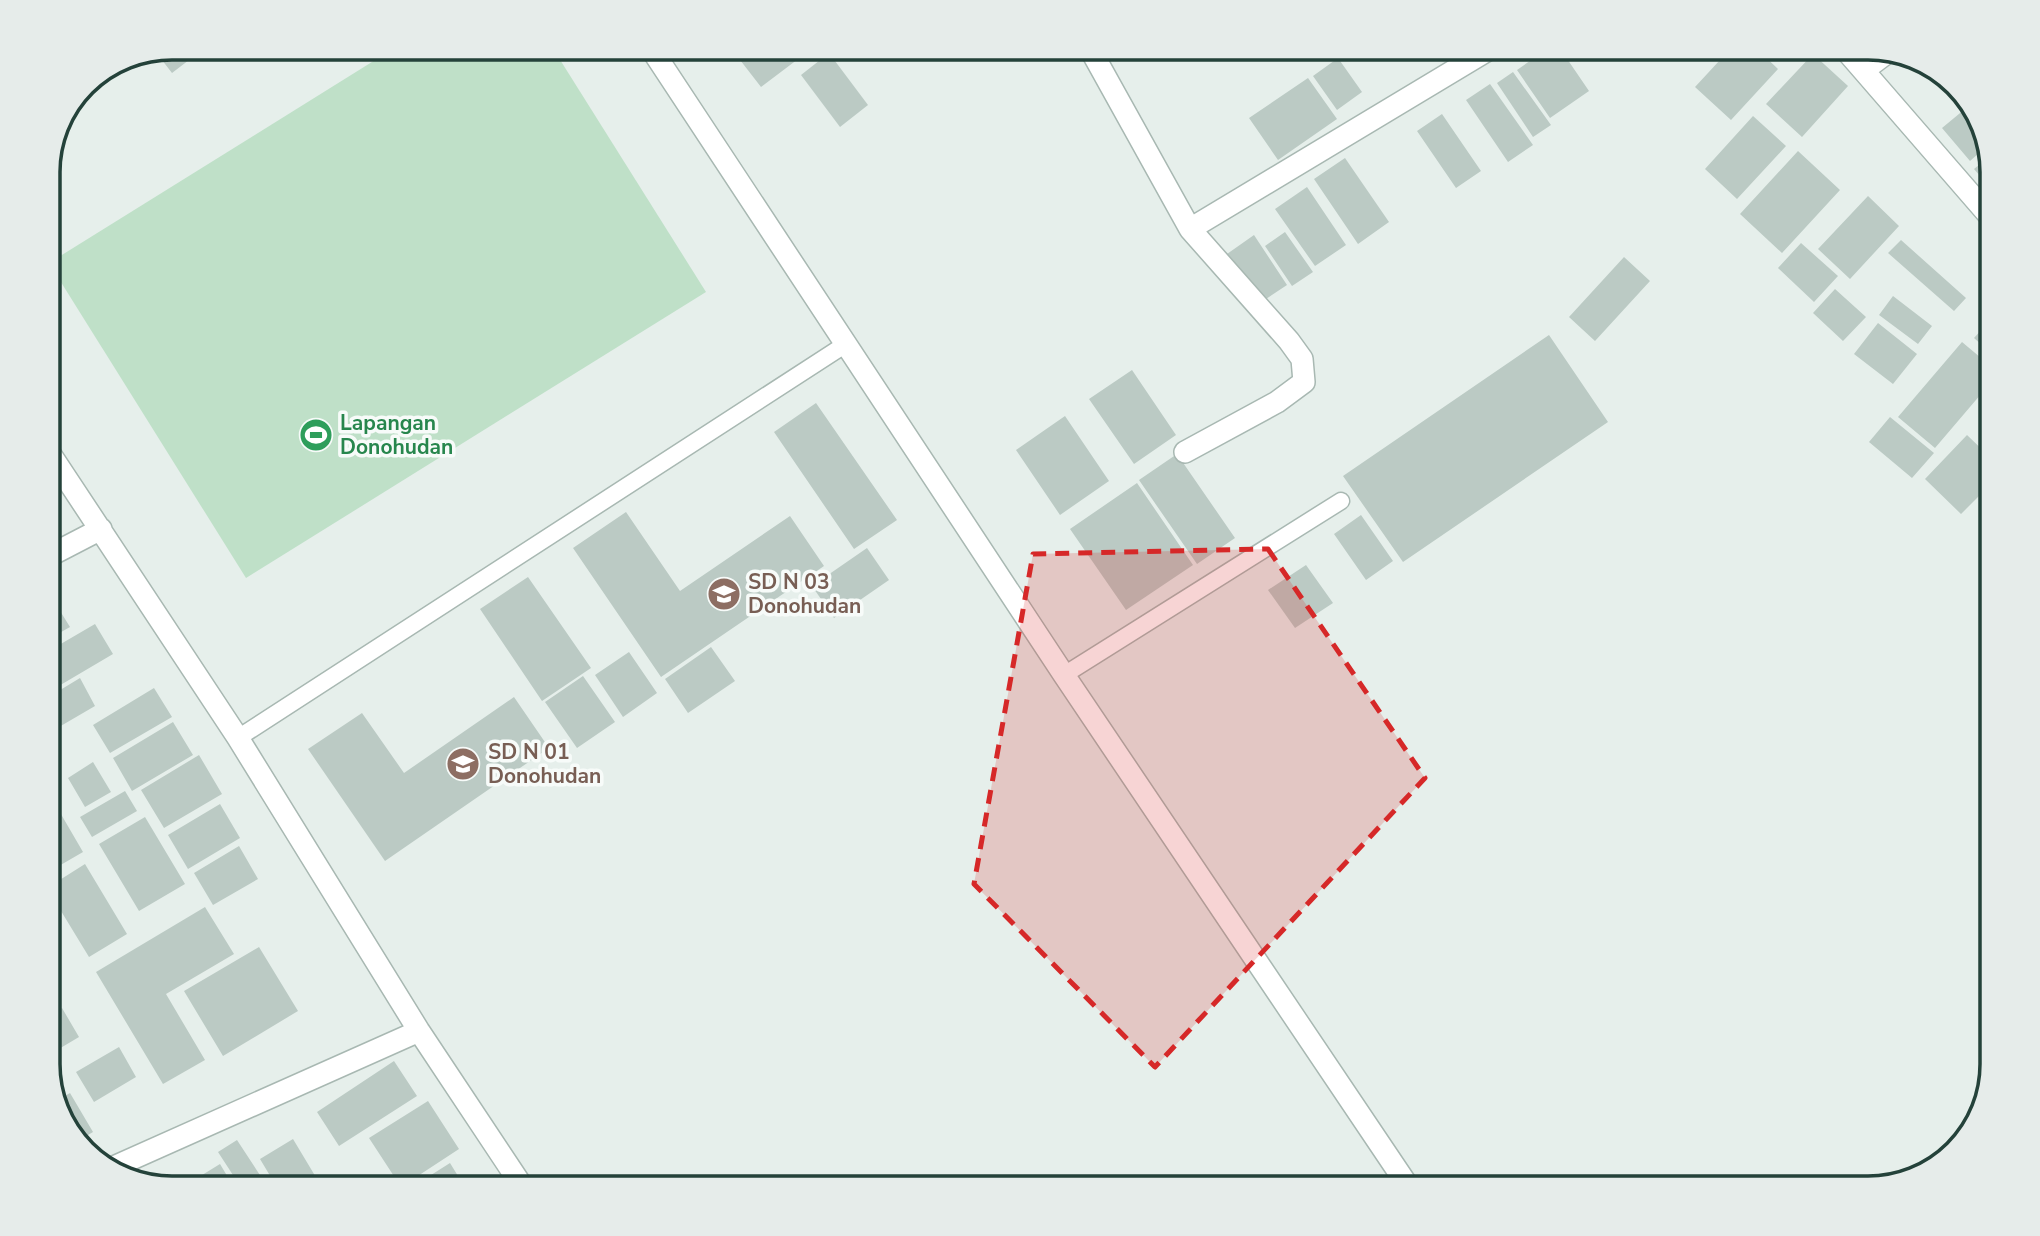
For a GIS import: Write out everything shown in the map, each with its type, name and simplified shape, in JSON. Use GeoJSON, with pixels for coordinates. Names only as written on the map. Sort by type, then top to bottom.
{"type":"FeatureCollection","features":[{"type":"Feature","properties":{"kind":"street"},"geometry":{"type":"LineString","coordinates":[[659,60],[1064,675],[1401,1176]]}},
{"type":"Feature","properties":{"kind":"street"},"geometry":{"type":"LineString","coordinates":[[1096,60],[1190,229],[1302,359],[1304,382],[1278,402],[1185,452]]}},
{"type":"Feature","properties":{"kind":"street"},"geometry":{"type":"LineString","coordinates":[[1190,229],[1471,60]]}},
{"type":"Feature","properties":{"kind":"street"},"geometry":{"type":"LineString","coordinates":[[1855,60],[1980,205]]}},
{"type":"Feature","properties":{"kind":"street"},"geometry":{"type":"LineString","coordinates":[[1864,70],[1877,60]]}},
{"type":"Feature","properties":{"kind":"street"},"geometry":{"type":"LineString","coordinates":[[60,468],[238,738],[419,1031],[515,1176]]}},
{"type":"Feature","properties":{"kind":"street"},"geometry":{"type":"LineString","coordinates":[[60,550],[101,529]]}},
{"type":"Feature","properties":{"kind":"street"},"geometry":{"type":"LineString","coordinates":[[120,1164],[419,1031]]}},
{"type":"Feature","properties":{"kind":"lane"},"geometry":{"type":"LineString","coordinates":[[238,738],[846,344]]}},
{"type":"Feature","properties":{"kind":"lane"},"geometry":{"type":"LineString","coordinates":[[1064,675],[1341,501]]}},
{"type":"Feature","properties":{"kind":"highlighted area"},"geometry":{"type":"Polygon","coordinates":[[[1268,549],[1425,778],[1155,1067],[974,884],[1033,554],[1268,549]]]}},
{"type":"Feature","properties":{"kind":"green space","name":"Lapangan Donohudan"},"geometry":{"type":"Polygon","coordinates":[[[375,60],[560,60],[706,292],[246,578],[60,281],[60,256],[375,60]]]}},
{"type":"Feature","properties":{"kind":"building"},"geometry":{"type":"Polygon","coordinates":[[[189,60],[172,73],[163,61],[189,60]]]}},
{"type":"Feature","properties":{"kind":"building"},"geometry":{"type":"Polygon","coordinates":[[[740,60],[797,60],[761,87],[740,60]]]}},
{"type":"Feature","properties":{"kind":"building"},"geometry":{"type":"Polygon","coordinates":[[[820,60],[834,60],[868,105],[840,127],[801,75],[820,60]]]}},
{"type":"Feature","properties":{"kind":"building"},"geometry":{"type":"Polygon","coordinates":[[[1335,60],[1339,60],[1362,92],[1337,110],[1313,76],[1335,60]]]}},
{"type":"Feature","properties":{"kind":"building"},"geometry":{"type":"Polygon","coordinates":[[[1531,60],[1568,60],[1589,91],[1550,118],[1517,70],[1531,60]]]}},
{"type":"Feature","properties":{"kind":"building"},"geometry":{"type":"Polygon","coordinates":[[[1720,60],[1769,60],[1778,69],[1731,120],[1695,87],[1720,60]]]}},
{"type":"Feature","properties":{"kind":"building"},"geometry":{"type":"Polygon","coordinates":[[[1807,60],[1820,60],[1848,86],[1802,137],[1766,104],[1807,60]]]}},
{"type":"Feature","properties":{"kind":"building"},"geometry":{"type":"Polygon","coordinates":[[[1513,72],[1551,125],[1533,137],[1497,83],[1513,72]]]}},
{"type":"Feature","properties":{"kind":"building"},"geometry":{"type":"Polygon","coordinates":[[[1308,78],[1337,119],[1278,160],[1249,118],[1308,78]]]}},
{"type":"Feature","properties":{"kind":"building"},"geometry":{"type":"Polygon","coordinates":[[[1490,84],[1533,145],[1508,162],[1466,100],[1490,84]]]}},
{"type":"Feature","properties":{"kind":"building"},"geometry":{"type":"Polygon","coordinates":[[[1963,111],[1975,135],[1979,153],[1970,161],[1942,128],[1963,111]]]}},
{"type":"Feature","properties":{"kind":"building"},"geometry":{"type":"Polygon","coordinates":[[[1442,114],[1481,171],[1456,188],[1417,131],[1442,114]]]}},
{"type":"Feature","properties":{"kind":"building"},"geometry":{"type":"Polygon","coordinates":[[[1753,116],[1786,146],[1737,199],[1705,169],[1753,116]]]}},
{"type":"Feature","properties":{"kind":"building"},"geometry":{"type":"Polygon","coordinates":[[[1798,151],[1840,190],[1782,253],[1740,214],[1798,151]]]}},
{"type":"Feature","properties":{"kind":"building"},"geometry":{"type":"Polygon","coordinates":[[[1345,158],[1389,222],[1358,244],[1314,179],[1345,158]]]}},
{"type":"Feature","properties":{"kind":"building"},"geometry":{"type":"Polygon","coordinates":[[[1980,164],[1980,176],[1974,169],[1980,164]]]}},
{"type":"Feature","properties":{"kind":"building"},"geometry":{"type":"Polygon","coordinates":[[[1307,187],[1346,245],[1315,266],[1275,209],[1307,187]]]}},
{"type":"Feature","properties":{"kind":"building"},"geometry":{"type":"Polygon","coordinates":[[[1868,196],[1899,226],[1850,279],[1818,249],[1868,196]]]}},
{"type":"Feature","properties":{"kind":"building"},"geometry":{"type":"Polygon","coordinates":[[[1285,232],[1313,272],[1292,286],[1265,246],[1285,232]]]}},
{"type":"Feature","properties":{"kind":"building"},"geometry":{"type":"Polygon","coordinates":[[[1254,235],[1287,285],[1260,303],[1227,254],[1254,235]]]}},
{"type":"Feature","properties":{"kind":"building"},"geometry":{"type":"Polygon","coordinates":[[[1901,240],[1966,298],[1954,311],[1888,253],[1901,240]]]}},
{"type":"Feature","properties":{"kind":"building"},"geometry":{"type":"Polygon","coordinates":[[[1801,243],[1838,276],[1814,302],[1778,268],[1801,243]]]}},
{"type":"Feature","properties":{"kind":"building"},"geometry":{"type":"Polygon","coordinates":[[[1624,257],[1650,281],[1595,341],[1569,317],[1624,257]]]}},
{"type":"Feature","properties":{"kind":"building"},"geometry":{"type":"Polygon","coordinates":[[[1835,289],[1866,317],[1843,341],[1813,313],[1835,289]]]}},
{"type":"Feature","properties":{"kind":"building"},"geometry":{"type":"Polygon","coordinates":[[[1893,296],[1932,326],[1918,344],[1879,315],[1893,296]]]}},
{"type":"Feature","properties":{"kind":"building"},"geometry":{"type":"Polygon","coordinates":[[[1878,323],[1917,354],[1893,384],[1854,354],[1878,323]]]}},
{"type":"Feature","properties":{"kind":"building"},"geometry":{"type":"Polygon","coordinates":[[[1980,331],[1980,343],[1974,338],[1980,331]]]}},
{"type":"Feature","properties":{"kind":"building"},"geometry":{"type":"Polygon","coordinates":[[[1549,335],[1608,422],[1403,562],[1343,476],[1549,335]]]}},
{"type":"Feature","properties":{"kind":"building"},"geometry":{"type":"Polygon","coordinates":[[[1962,342],[1980,357],[1980,395],[1935,448],[1898,417],[1962,342]]]}},
{"type":"Feature","properties":{"kind":"building"},"geometry":{"type":"Polygon","coordinates":[[[1132,370],[1176,435],[1134,464],[1089,399],[1132,370]]]}},
{"type":"Feature","properties":{"kind":"building"},"geometry":{"type":"Polygon","coordinates":[[[816,403],[897,520],[854,549],[774,432],[816,403]]]}},
{"type":"Feature","properties":{"kind":"building"},"geometry":{"type":"Polygon","coordinates":[[[1065,416],[1109,481],[1060,515],[1016,450],[1065,416]]]}},
{"type":"Feature","properties":{"kind":"building"},"geometry":{"type":"Polygon","coordinates":[[[1890,417],[1934,453],[1912,478],[1869,442],[1890,417]]]}},
{"type":"Feature","properties":{"kind":"building"},"geometry":{"type":"Polygon","coordinates":[[[1967,435],[1980,448],[1980,495],[1961,514],[1925,479],[1967,435]]]}},
{"type":"Feature","properties":{"kind":"building"},"geometry":{"type":"Polygon","coordinates":[[[1177,454],[1235,538],[1197,564],[1139,480],[1177,454]]]}},
{"type":"Feature","properties":{"kind":"building"},"geometry":{"type":"Polygon","coordinates":[[[1137,483],[1193,565],[1126,610],[1070,529],[1137,483]]]}},
{"type":"Feature","properties":{"kind":"building"},"geometry":{"type":"Polygon","coordinates":[[[626,512],[680,591],[790,516],[824,566],[661,677],[573,548],[626,512]]]}},
{"type":"Feature","properties":{"kind":"building"},"geometry":{"type":"Polygon","coordinates":[[[1361,515],[1393,561],[1366,580],[1334,534],[1361,515]]]}},
{"type":"Feature","properties":{"kind":"building"},"geometry":{"type":"Polygon","coordinates":[[[867,548],[889,580],[834,618],[812,586],[867,548]]]}},
{"type":"Feature","properties":{"kind":"building"},"geometry":{"type":"Polygon","coordinates":[[[1306,565],[1333,603],[1295,628],[1268,590],[1306,565]]]}},
{"type":"Feature","properties":{"kind":"building"},"geometry":{"type":"Polygon","coordinates":[[[528,577],[591,668],[542,701],[480,609],[528,577]]]}},
{"type":"Feature","properties":{"kind":"building"},"geometry":{"type":"Polygon","coordinates":[[[60,611],[70,627],[60,633],[60,611]]]}},
{"type":"Feature","properties":{"kind":"building"},"geometry":{"type":"Polygon","coordinates":[[[95,624],[113,654],[60,685],[60,644],[95,624]]]}},
{"type":"Feature","properties":{"kind":"building"},"geometry":{"type":"Polygon","coordinates":[[[711,647],[735,681],[688,713],[665,679],[711,647]]]}},
{"type":"Feature","properties":{"kind":"building"},"geometry":{"type":"Polygon","coordinates":[[[629,652],[657,693],[623,717],[595,675],[629,652]]]}},
{"type":"Feature","properties":{"kind":"building"},"geometry":{"type":"Polygon","coordinates":[[[583,676],[615,722],[577,748],[545,702],[583,676]]]}},
{"type":"Feature","properties":{"kind":"building"},"geometry":{"type":"Polygon","coordinates":[[[80,678],[95,706],[60,726],[60,690],[80,678]]]}},
{"type":"Feature","properties":{"kind":"building"},"geometry":{"type":"Polygon","coordinates":[[[154,688],[172,717],[110,753],[93,725],[154,688]]]}},
{"type":"Feature","properties":{"kind":"building"},"geometry":{"type":"Polygon","coordinates":[[[514,697],[549,748],[385,861],[308,749],[362,713],[404,773],[514,697]]]}},
{"type":"Feature","properties":{"kind":"building"},"geometry":{"type":"Polygon","coordinates":[[[173,722],[193,755],[132,791],[113,758],[173,722]]]}},
{"type":"Feature","properties":{"kind":"building"},"geometry":{"type":"Polygon","coordinates":[[[199,755],[222,794],[164,828],[141,790],[199,755]]]}},
{"type":"Feature","properties":{"kind":"building"},"geometry":{"type":"Polygon","coordinates":[[[93,762],[111,792],[85,807],[68,778],[93,762]]]}},
{"type":"Feature","properties":{"kind":"building"},"geometry":{"type":"Polygon","coordinates":[[[125,791],[137,811],[92,837],[80,817],[125,791]]]}},
{"type":"Feature","properties":{"kind":"building"},"geometry":{"type":"Polygon","coordinates":[[[220,804],[240,838],[188,869],[168,835],[220,804]]]}},
{"type":"Feature","properties":{"kind":"building"},"geometry":{"type":"Polygon","coordinates":[[[60,812],[83,852],[60,865],[60,812]]]}},
{"type":"Feature","properties":{"kind":"building"},"geometry":{"type":"Polygon","coordinates":[[[145,817],[185,884],[139,911],[99,844],[145,817]]]}},
{"type":"Feature","properties":{"kind":"building"},"geometry":{"type":"Polygon","coordinates":[[[239,846],[258,879],[213,905],[194,873],[239,846]]]}},
{"type":"Feature","properties":{"kind":"building"},"geometry":{"type":"Polygon","coordinates":[[[85,864],[127,934],[89,957],[60,909],[60,880],[85,864]]]}},
{"type":"Feature","properties":{"kind":"building"},"geometry":{"type":"Polygon","coordinates":[[[205,907],[234,954],[166,994],[205,1060],[163,1084],[96,972],[205,907]]]}},
{"type":"Feature","properties":{"kind":"building"},"geometry":{"type":"Polygon","coordinates":[[[259,947],[298,1011],[223,1056],[184,991],[259,947]]]}},
{"type":"Feature","properties":{"kind":"building"},"geometry":{"type":"Polygon","coordinates":[[[62,1008],[79,1037],[60,1048],[62,1008]]]}},
{"type":"Feature","properties":{"kind":"building"},"geometry":{"type":"Polygon","coordinates":[[[119,1047],[136,1077],[94,1102],[76,1072],[119,1047]]]}},
{"type":"Feature","properties":{"kind":"building"},"geometry":{"type":"Polygon","coordinates":[[[394,1061],[417,1096],[339,1146],[317,1112],[394,1061]]]}},
{"type":"Feature","properties":{"kind":"building"},"geometry":{"type":"Polygon","coordinates":[[[70,1093],[93,1132],[86,1136],[78,1127],[64,1096],[70,1093]]]}},
{"type":"Feature","properties":{"kind":"building"},"geometry":{"type":"Polygon","coordinates":[[[428,1101],[459,1149],[418,1176],[394,1176],[369,1138],[428,1101]]]}},
{"type":"Feature","properties":{"kind":"building"},"geometry":{"type":"Polygon","coordinates":[[[293,1139],[315,1176],[270,1176],[260,1159],[293,1139]]]}},
{"type":"Feature","properties":{"kind":"building"},"geometry":{"type":"Polygon","coordinates":[[[237,1140],[261,1176],[234,1176],[218,1152],[237,1140]]]}},
{"type":"Feature","properties":{"kind":"building"},"geometry":{"type":"Polygon","coordinates":[[[450,1163],[458,1176],[430,1176],[450,1163]]]}},
{"type":"Feature","properties":{"kind":"building"},"geometry":{"type":"Polygon","coordinates":[[[220,1164],[227,1176],[200,1176],[220,1164]]]}},
{"type":"Feature","properties":{"kind":"place","name":"Lapangan Donohudan"},"geometry":{"type":"Point","coordinates":[316,435]}},
{"type":"Feature","properties":{"kind":"place","name":"SD N 03 Donohudan"},"geometry":{"type":"Point","coordinates":[724,594]}},
{"type":"Feature","properties":{"kind":"place","name":"SD N 01 Donohudan"},"geometry":{"type":"Point","coordinates":[463,764]}}]}
